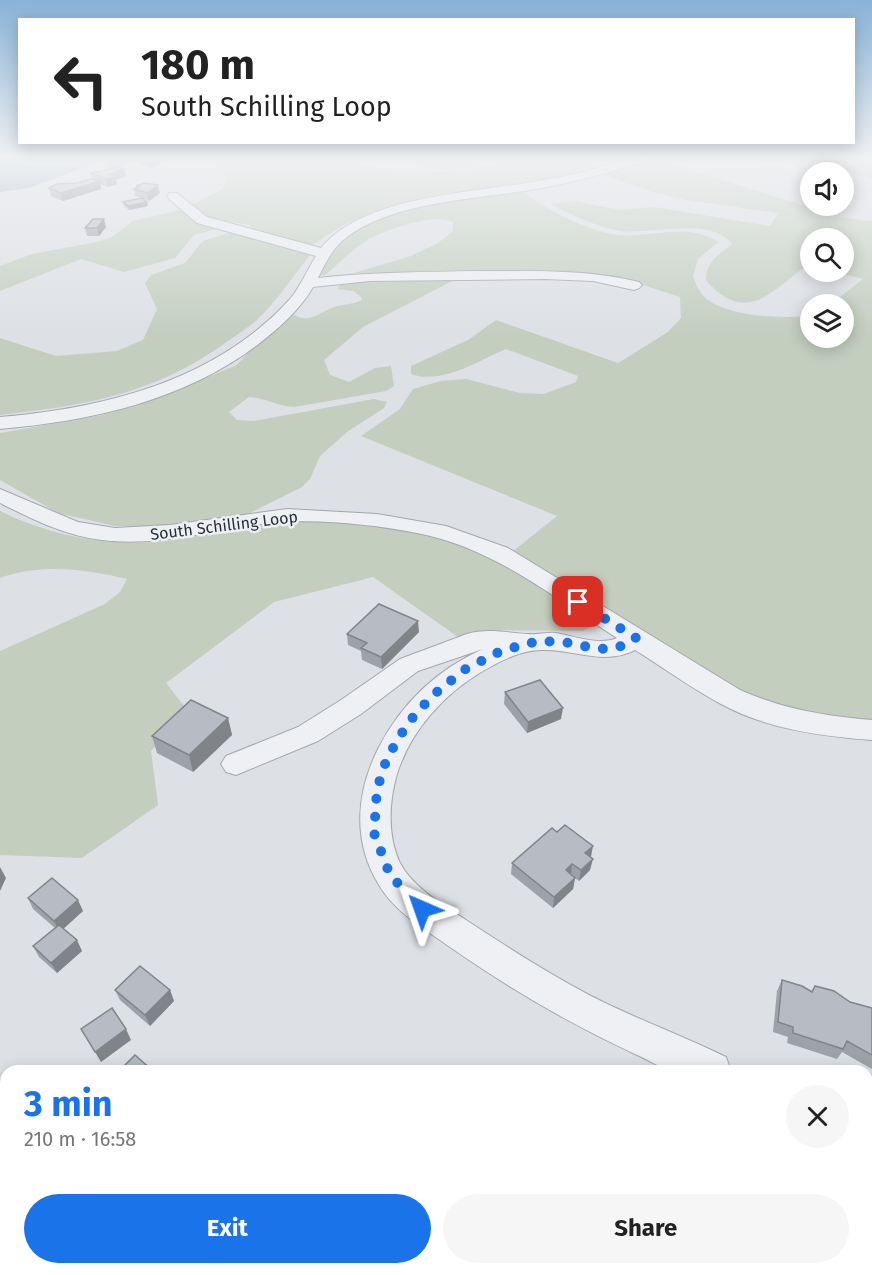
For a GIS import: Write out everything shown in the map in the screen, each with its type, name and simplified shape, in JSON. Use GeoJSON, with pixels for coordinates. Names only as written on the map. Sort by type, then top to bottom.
{"type":"FeatureCollection","features":[{"type":"Feature","properties":{"kind":"street"},"geometry":{"type":"LineString","coordinates":[[196,216],[202,220],[322,253]]}},
{"type":"Feature","properties":{"kind":"street"},"geometry":{"type":"LineString","coordinates":[[0,423],[94,410],[157,392],[227,360],[262,333],[296,301],[308,284],[322,253],[339,237],[354,226],[381,216]]}},
{"type":"Feature","properties":{"kind":"street"},"geometry":{"type":"LineString","coordinates":[[308,284],[370,277],[544,275],[593,278],[634,285]]}},
{"type":"Feature","properties":{"kind":"street","name":"South Schilling Loop"},"geometry":{"type":"LineString","coordinates":[[0,495],[51,520],[78,529],[114,535],[180,531],[288,515],[371,519],[438,529],[471,539],[500,553],[730,698],[757,711],[812,726],[872,730]]}},
{"type":"Feature","properties":{"kind":"street"},"geometry":{"type":"LineString","coordinates":[[236,764],[308,734],[351,707],[409,665],[476,640],[564,642],[598,649],[617,648],[636,638]]}},
{"type":"Feature","properties":{"kind":"street"},"geometry":{"type":"LineString","coordinates":[[538,641],[501,651],[464,670],[432,696],[408,723],[387,758],[377,789],[374,833],[390,875],[422,909],[514,972],[608,1023],[668,1048],[701,1065]]}},
{"type":"Feature","properties":{"kind":"green space"},"geometry":{"type":"Polygon","coordinates":[[[152,216],[191,216],[200,222],[221,228],[194,235],[175,258],[124,272],[81,259],[0,291],[0,266],[32,254],[112,237],[133,221],[152,216]]]}},
{"type":"Feature","properties":{"kind":"green space"},"geometry":{"type":"Polygon","coordinates":[[[204,216],[362,216],[345,224],[312,245],[304,247],[256,233],[250,225],[204,216]]]}},
{"type":"Feature","properties":{"kind":"green space"},"geometry":{"type":"Polygon","coordinates":[[[385,216],[563,216],[618,235],[682,232],[707,236],[718,242],[698,259],[693,276],[700,291],[709,301],[736,312],[752,315],[800,316],[800,348],[854,348],[854,294],[844,294],[863,279],[854,277],[854,228],[800,228],[800,271],[770,294],[746,303],[733,301],[720,294],[706,280],[711,263],[732,244],[722,236],[710,231],[680,228],[621,231],[576,216],[712,216],[770,226],[776,216],[839,216],[872,221],[872,720],[808,716],[733,689],[608,609],[512,552],[557,516],[361,436],[400,409],[413,389],[441,381],[466,379],[520,393],[544,394],[576,382],[578,376],[506,349],[447,374],[423,377],[411,374],[411,366],[468,340],[496,320],[618,363],[668,332],[681,318],[680,297],[643,285],[593,275],[399,276],[351,274],[411,256],[438,243],[453,231],[453,222],[445,220],[425,220],[381,233],[360,245],[325,275],[317,276],[344,238],[362,226],[385,216]]]}},
{"type":"Feature","properties":{"kind":"green space"},"geometry":{"type":"Polygon","coordinates":[[[232,232],[310,255],[272,304],[251,325],[201,359],[174,374],[147,385],[92,401],[0,415],[0,338],[56,356],[117,351],[143,340],[157,309],[145,283],[151,275],[185,263],[203,241],[232,232]]]}},
{"type":"Feature","properties":{"kind":"green space"},"geometry":{"type":"Polygon","coordinates":[[[458,278],[363,327],[324,360],[330,375],[349,382],[375,368],[391,366],[394,386],[386,391],[294,407],[249,397],[229,412],[237,420],[254,421],[374,399],[387,402],[384,408],[347,432],[320,456],[310,479],[302,487],[248,514],[169,526],[115,526],[58,513],[0,480],[0,433],[102,415],[154,399],[237,365],[260,339],[298,307],[294,315],[310,318],[334,307],[362,300],[353,291],[337,289],[344,281],[395,282],[458,278]]]}},
{"type":"Feature","properties":{"kind":"green space"},"geometry":{"type":"Polygon","coordinates":[[[0,511],[62,534],[128,542],[172,540],[284,520],[347,521],[411,528],[451,538],[487,554],[594,625],[583,631],[489,630],[458,637],[373,577],[274,602],[166,683],[188,711],[151,751],[158,805],[82,858],[0,855],[0,651],[105,604],[120,592],[127,579],[64,569],[31,570],[0,578],[0,511]]]}},
{"type":"Feature","properties":{"kind":"building"},"geometry":{"type":"Polygon","coordinates":[[[93,219],[104,219],[97,228],[85,228],[93,219]]]}},
{"type":"Feature","properties":{"kind":"building"},"geometry":{"type":"Polygon","coordinates":[[[379,604],[418,621],[381,657],[361,648],[367,643],[347,634],[379,604]]]}},
{"type":"Feature","properties":{"kind":"building"},"geometry":{"type":"Polygon","coordinates":[[[540,680],[563,708],[528,722],[505,692],[540,680]]]}},
{"type":"Feature","properties":{"kind":"building"},"geometry":{"type":"Polygon","coordinates":[[[191,700],[228,718],[189,755],[152,736],[191,700]]]}},
{"type":"Feature","properties":{"kind":"building"},"geometry":{"type":"Polygon","coordinates":[[[565,825],[593,846],[585,853],[593,859],[581,870],[572,864],[566,870],[575,878],[554,897],[512,863],[552,828],[557,832],[565,825]]]}},
{"type":"Feature","properties":{"kind":"building"},"geometry":{"type":"Polygon","coordinates":[[[52,878],[78,900],[54,921],[28,898],[52,878]]]}},
{"type":"Feature","properties":{"kind":"building"},"geometry":{"type":"Polygon","coordinates":[[[59,925],[77,940],[51,963],[33,946],[59,925]]]}},
{"type":"Feature","properties":{"kind":"building"},"geometry":{"type":"Polygon","coordinates":[[[140,966],[170,990],[145,1015],[115,990],[140,966]]]}},
{"type":"Feature","properties":{"kind":"building"},"geometry":{"type":"Polygon","coordinates":[[[782,980],[802,986],[812,992],[815,986],[834,991],[850,1002],[872,1008],[872,1055],[847,1041],[843,1049],[793,1033],[793,1027],[778,1022],[782,980]]]}},
{"type":"Feature","properties":{"kind":"building"},"geometry":{"type":"Polygon","coordinates":[[[112,1008],[126,1029],[95,1052],[81,1029],[112,1008]]]}},
{"type":"Feature","properties":{"kind":"building"},"geometry":{"type":"Polygon","coordinates":[[[135,1055],[146,1065],[125,1065],[135,1055]]]}},
{"type":"Feature","properties":{"kind":"route"},"geometry":{"type":"LineString","coordinates":[[422,909],[390,875],[374,833],[377,789],[387,758],[408,723],[432,696],[464,670],[501,651],[538,641],[564,642],[598,649],[617,648],[636,638],[578,602]]}}]}
